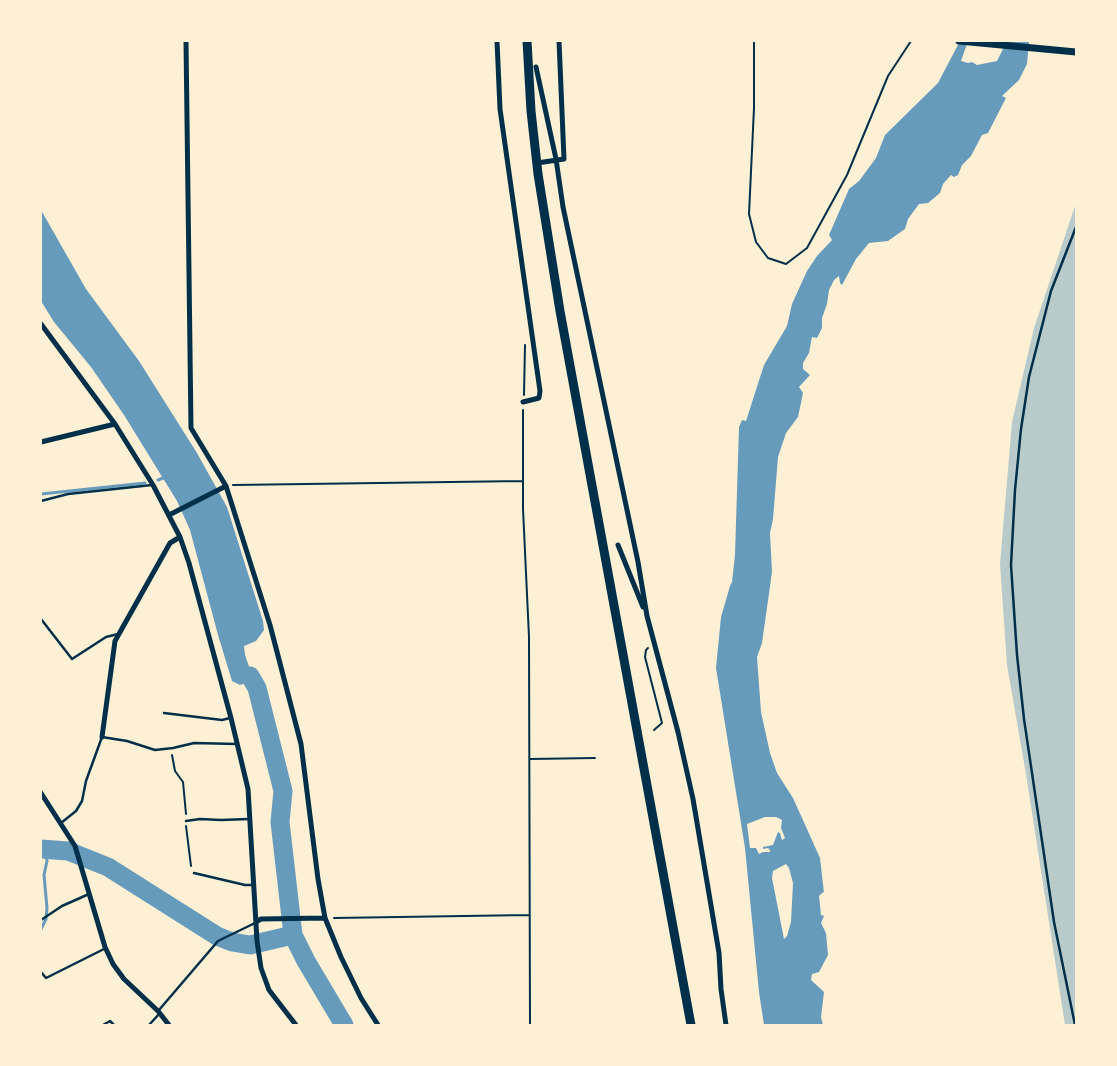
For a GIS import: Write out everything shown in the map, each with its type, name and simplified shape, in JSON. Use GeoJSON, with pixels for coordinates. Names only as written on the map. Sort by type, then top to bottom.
{"type":"FeatureCollection","features":[{"type":"Feature","properties":{"kind":"highway"},"geometry":{"type":"LineString","coordinates":[[526,41],[537,163],[561,320],[691,1025]]}},
{"type":"Feature","properties":{"kind":"street"},"geometry":{"type":"LineString","coordinates":[[186,41],[191,428],[224,487],[270,625],[301,744],[324,918],[340,957],[361,998],[378,1025]]}},
{"type":"Feature","properties":{"kind":"street"},"geometry":{"type":"LineString","coordinates":[[497,41],[500,109],[540,391],[538,398],[524,402]]}},
{"type":"Feature","properties":{"kind":"street"},"geometry":{"type":"LineString","coordinates":[[537,163],[564,159],[559,41]]}},
{"type":"Feature","properties":{"kind":"street"},"geometry":{"type":"LineString","coordinates":[[960,41],[1076,52]]}},
{"type":"Feature","properties":{"kind":"street"},"geometry":{"type":"LineString","coordinates":[[536,67],[556,159],[569,235],[607,408],[647,616],[676,724],[693,799],[719,953],[726,1025]]}},
{"type":"Feature","properties":{"kind":"street"},"geometry":{"type":"LineString","coordinates":[[41,324],[114,424],[171,514],[180,537],[189,563],[231,718],[248,789],[258,920],[257,941],[261,968],[269,990],[296,1025]]}},
{"type":"Feature","properties":{"kind":"street"},"geometry":{"type":"LineString","coordinates":[[41,442],[114,424]]}},
{"type":"Feature","properties":{"kind":"street"},"geometry":{"type":"LineString","coordinates":[[171,514],[224,487]]}},
{"type":"Feature","properties":{"kind":"street"},"geometry":{"type":"LineString","coordinates":[[102,737],[115,641],[170,543],[180,537]]}},
{"type":"Feature","properties":{"kind":"street"},"geometry":{"type":"LineString","coordinates":[[618,545],[647,616]]}},
{"type":"Feature","properties":{"kind":"street"},"geometry":{"type":"LineString","coordinates":[[41,793],[75,846],[106,948],[113,964],[124,979],[159,1012],[169,1025]]}},
{"type":"Feature","properties":{"kind":"street"},"geometry":{"type":"LineString","coordinates":[[258,920],[324,918]]}},
{"type":"Feature","properties":{"kind":"lane"},"geometry":{"type":"LineString","coordinates":[[1074,1025],[1054,922],[1024,719],[1011,565],[1020,438],[1029,377],[1051,291],[1076,227]]}},
{"type":"Feature","properties":{"kind":"lane"},"geometry":{"type":"LineString","coordinates":[[42,501],[68,494],[153,485]]}},
{"type":"Feature","properties":{"kind":"lane"},"geometry":{"type":"LineString","coordinates":[[41,619],[72,659],[106,637],[119,633]]}},
{"type":"Feature","properties":{"kind":"lane"},"geometry":{"type":"LineString","coordinates":[[164,713],[222,720],[231,718]]}},
{"type":"Feature","properties":{"kind":"lane"},"geometry":{"type":"LineString","coordinates":[[61,823],[76,811],[82,801],[86,782],[102,737],[127,741],[156,750],[194,743],[238,744]]}},
{"type":"Feature","properties":{"kind":"lane"},"geometry":{"type":"LineString","coordinates":[[186,821],[200,819],[251,819]]}},
{"type":"Feature","properties":{"kind":"lane"},"geometry":{"type":"LineString","coordinates":[[194,873],[245,885],[254,884]]}},
{"type":"Feature","properties":{"kind":"lane"},"geometry":{"type":"LineString","coordinates":[[41,920],[62,906],[89,894]]}},
{"type":"Feature","properties":{"kind":"lane"},"geometry":{"type":"LineString","coordinates":[[149,1025],[218,941],[258,920]]}},
{"type":"Feature","properties":{"kind":"lane"},"geometry":{"type":"LineString","coordinates":[[41,972],[46,978],[106,948]]}},
{"type":"Feature","properties":{"kind":"lane"},"geometry":{"type":"LineString","coordinates":[[103,1025],[110,1021],[114,1025]]}},
{"type":"Feature","properties":{"kind":"path"},"geometry":{"type":"LineString","coordinates":[[754,41],[754,108],[749,214],[756,242],[768,258],[786,264],[807,248],[847,175],[888,76],[911,41]]}},
{"type":"Feature","properties":{"kind":"path"},"geometry":{"type":"LineString","coordinates":[[525,342],[523,509],[529,637],[530,1025]]}},
{"type":"Feature","properties":{"kind":"path"},"geometry":{"type":"LineString","coordinates":[[224,487],[523,481]]}},
{"type":"Feature","properties":{"kind":"path"},"geometry":{"type":"LineString","coordinates":[[654,643],[646,650],[645,658],[662,723],[654,730]]}},
{"type":"Feature","properties":{"kind":"path"},"geometry":{"type":"LineString","coordinates":[[173,748],[171,756],[175,771],[183,782],[184,787],[191,869],[194,873]]}},
{"type":"Feature","properties":{"kind":"path"},"geometry":{"type":"LineString","coordinates":[[529,759],[595,758]]}},
{"type":"Feature","properties":{"kind":"path"},"geometry":{"type":"LineString","coordinates":[[324,918],[529,915]]}},
{"type":"Feature","properties":{"kind":"shaded area"},"geometry":{"type":"Polygon","coordinates":[[[1076,203],[1076,1025],[1065,1025],[1007,665],[1000,564],[1012,422],[1034,328],[1076,203]]]}},
{"type":"Feature","properties":{"kind":"water"},"geometry":{"type":"Polygon","coordinates":[[[960,41],[968,41],[961,61],[972,62],[977,65],[997,61],[1007,41],[1029,41],[1027,64],[1019,80],[1002,96],[1006,98],[988,133],[982,135],[971,156],[962,165],[958,175],[954,177],[951,175],[943,184],[940,193],[928,203],[919,204],[908,219],[905,229],[888,241],[869,243],[856,259],[842,285],[839,276],[834,280],[829,290],[822,318],[822,328],[817,338],[812,337],[809,353],[803,363],[803,369],[810,375],[799,387],[803,393],[798,417],[786,433],[778,457],[773,519],[770,533],[772,572],[762,643],[757,657],[761,712],[770,753],[777,773],[793,798],[820,858],[824,893],[819,896],[821,915],[824,916],[821,923],[826,933],[828,955],[819,972],[812,974],[811,980],[824,992],[821,1017],[823,1025],[764,1025],[745,848],[716,668],[721,617],[732,582],[735,555],[739,427],[742,420],[746,421],[764,365],[787,326],[792,304],[807,271],[817,256],[832,240],[829,235],[849,189],[859,181],[876,158],[885,135],[938,83],[960,41]],[[765,817],[747,824],[750,848],[756,848],[759,854],[770,852],[768,848],[763,849],[763,847],[773,845],[778,832],[782,840],[785,838],[781,828],[782,820],[776,817],[765,817]],[[786,864],[773,871],[772,878],[784,939],[787,936],[791,922],[793,883],[786,864]]]}},
{"type":"Feature","properties":{"kind":"water"},"geometry":{"type":"Polygon","coordinates":[[[41,210],[86,289],[139,361],[197,453],[227,507],[263,621],[264,630],[256,641],[244,646],[245,655],[253,678],[259,687],[261,699],[248,682],[240,685],[232,681],[190,530],[177,501],[124,415],[91,367],[54,322],[41,301],[41,210]]]}},
{"type":"Feature","properties":{"kind":"waterway"},"geometry":{"type":"LineString","coordinates":[[158,480],[167,479]]}},
{"type":"Feature","properties":{"kind":"waterway"},"geometry":{"type":"LineString","coordinates":[[41,494],[145,483]]}},
{"type":"Feature","properties":{"kind":"waterway"},"geometry":{"type":"LineString","coordinates":[[250,676],[257,688],[283,791],[280,822],[293,935],[306,961],[344,1025]]}},
{"type":"Feature","properties":{"kind":"waterway"},"geometry":{"type":"LineString","coordinates":[[41,849],[68,851],[108,867],[217,936],[232,942],[250,945],[293,935]]}},
{"type":"Feature","properties":{"kind":"waterway"},"geometry":{"type":"LineString","coordinates":[[41,929],[46,919],[44,875],[47,861],[46,855],[50,850]]}}]}
